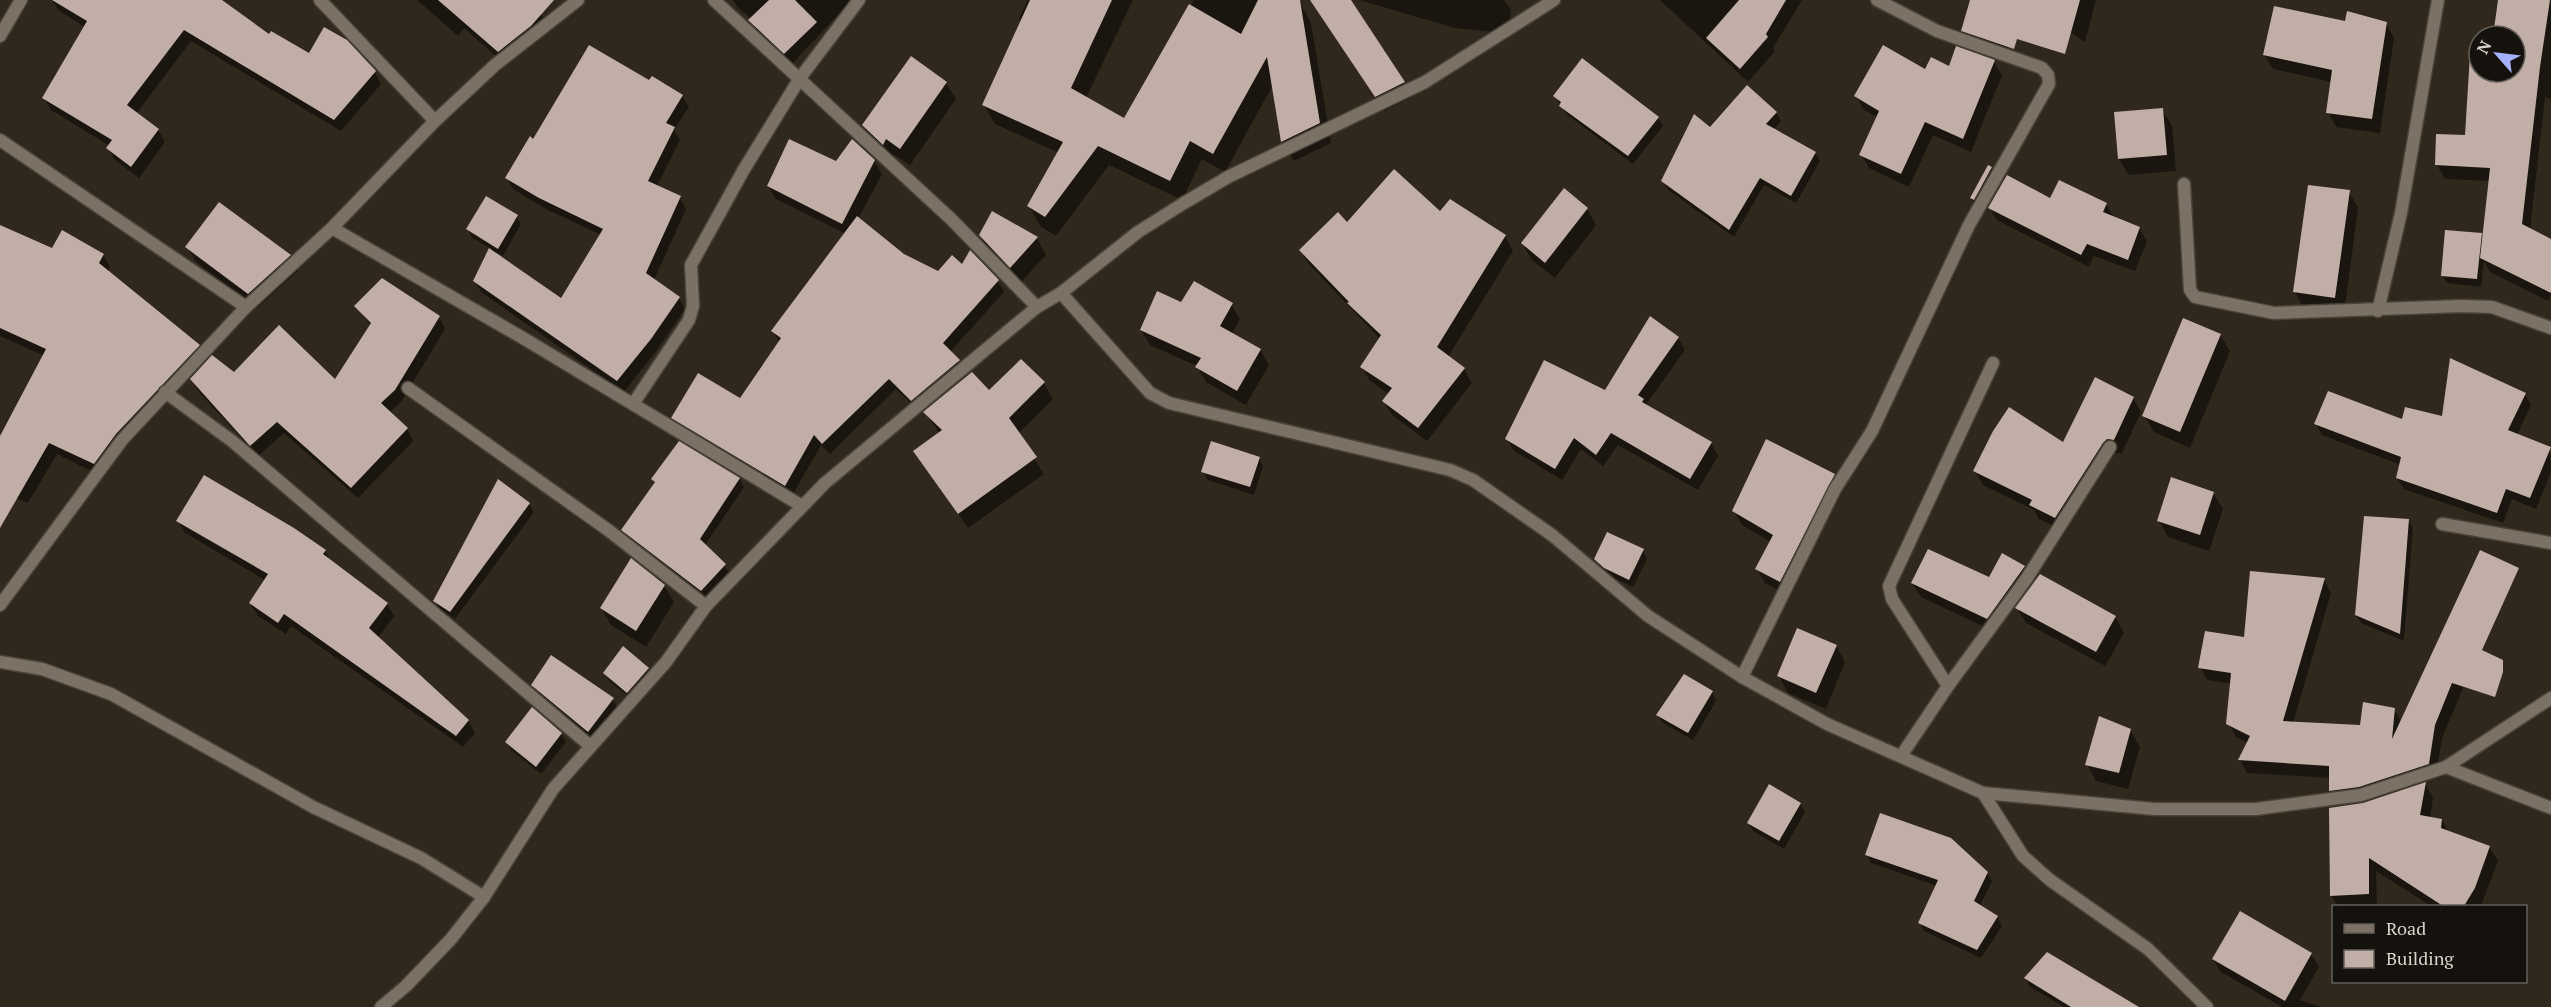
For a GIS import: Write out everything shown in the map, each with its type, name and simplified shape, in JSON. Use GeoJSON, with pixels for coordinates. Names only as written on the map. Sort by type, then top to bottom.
{"type":"FeatureCollection","features":[{"type":"Feature","properties":{"kind":"street"},"geometry":{"type":"LineString","coordinates":[[0,36],[21,0]]}},
{"type":"Feature","properties":{"kind":"street"},"geometry":{"type":"LineString","coordinates":[[320,0],[435,121]]}},
{"type":"Feature","properties":{"kind":"street"},"geometry":{"type":"LineString","coordinates":[[0,605],[122,441],[246,307],[332,228],[435,121],[495,65],[578,0]]}},
{"type":"Feature","properties":{"kind":"street"},"geometry":{"type":"LineString","coordinates":[[714,0],[951,219],[1037,307]]}},
{"type":"Feature","properties":{"kind":"street"},"geometry":{"type":"LineString","coordinates":[[633,404],[689,320],[693,306],[691,265],[743,171],[800,78],[858,0]]}},
{"type":"Feature","properties":{"kind":"street"},"geometry":{"type":"LineString","coordinates":[[381,1007],[406,986],[451,939],[484,897],[552,789],[589,745],[666,662],[706,606],[825,483],[1037,307],[1061,293],[1138,232],[1228,177],[1425,82],[1554,0]]}},
{"type":"Feature","properties":{"kind":"street"},"geometry":{"type":"LineString","coordinates":[[1742,677],[1835,489],[1872,431],[1969,225],[2049,84],[2048,75],[2042,68],[1937,32],[1878,0]]}},
{"type":"Feature","properties":{"kind":"street"},"geometry":{"type":"LineString","coordinates":[[2378,311],[2401,213],[2438,0]]}},
{"type":"Feature","properties":{"kind":"street"},"geometry":{"type":"LineString","coordinates":[[0,140],[246,307]]}},
{"type":"Feature","properties":{"kind":"street"},"geometry":{"type":"LineString","coordinates":[[2184,184],[2190,290],[2195,297],[2274,313],[2378,311],[2461,306],[2492,308],[2551,328]]}},
{"type":"Feature","properties":{"kind":"street"},"geometry":{"type":"LineString","coordinates":[[332,228],[633,404],[802,507]]}},
{"type":"Feature","properties":{"kind":"street"},"geometry":{"type":"LineString","coordinates":[[1061,293],[1150,393],[1169,403],[1450,470],[1473,480],[1552,536],[1647,616],[1742,677],[1827,724],[1983,793],[2154,809],[2256,809],[2361,795],[2446,767],[2551,698]]}},
{"type":"Feature","properties":{"kind":"street"},"geometry":{"type":"LineString","coordinates":[[1948,686],[1892,599],[1889,586],[1993,363]]}},
{"type":"Feature","properties":{"kind":"street"},"geometry":{"type":"LineString","coordinates":[[408,388],[608,530],[706,606]]}},
{"type":"Feature","properties":{"kind":"street"},"geometry":{"type":"LineString","coordinates":[[165,392],[232,441],[589,745]]}},
{"type":"Feature","properties":{"kind":"street"},"geometry":{"type":"LineString","coordinates":[[1901,756],[1948,686],[2027,578],[2110,447]]}},
{"type":"Feature","properties":{"kind":"street"},"geometry":{"type":"LineString","coordinates":[[2442,524],[2551,543]]}},
{"type":"Feature","properties":{"kind":"street"},"geometry":{"type":"LineString","coordinates":[[0,662],[42,669],[111,694],[272,785],[420,858],[484,897]]}},
{"type":"Feature","properties":{"kind":"street"},"geometry":{"type":"LineString","coordinates":[[2446,767],[2551,808]]}},
{"type":"Feature","properties":{"kind":"street"},"geometry":{"type":"LineString","coordinates":[[1983,793],[2023,855],[2050,880],[2148,949],[2207,1007]]}},
{"type":"Feature","properties":{"kind":"building"},"geometry":{"type":"Polygon","coordinates":[[[52,0],[222,0],[269,34],[271,31],[309,53],[324,27],[347,40],[376,71],[334,120],[184,30],[127,105],[159,129],[131,167],[106,148],[112,140],[42,98],[87,21],[52,0]]]}},
{"type":"Feature","properties":{"kind":"building"},"geometry":{"type":"Polygon","coordinates":[[[438,0],[554,0],[531,26],[498,52],[438,0]]]}},
{"type":"Feature","properties":{"kind":"building"},"geometry":{"type":"Polygon","coordinates":[[[769,0],[795,0],[817,22],[784,54],[748,20],[769,0]]]}},
{"type":"Feature","properties":{"kind":"building"},"geometry":{"type":"Polygon","coordinates":[[[1030,0],[1112,0],[1071,88],[1124,118],[1189,4],[1241,34],[1258,0],[1300,0],[1320,123],[1281,142],[1267,57],[1213,154],[1190,141],[1170,181],[1098,146],[1045,217],[1027,206],[1063,142],[982,105],[1030,0]]]}},
{"type":"Feature","properties":{"kind":"building"},"geometry":{"type":"Polygon","coordinates":[[[1310,0],[1351,0],[1405,82],[1375,97],[1310,0]]]}},
{"type":"Feature","properties":{"kind":"building"},"geometry":{"type":"Polygon","coordinates":[[[1739,0],[1786,0],[1766,34],[1768,37],[1740,69],[1706,38],[1739,0]]]}},
{"type":"Feature","properties":{"kind":"building"},"geometry":{"type":"Polygon","coordinates":[[[1970,0],[2080,0],[2065,54],[2017,39],[2014,49],[1961,31],[1970,0]]]}},
{"type":"Feature","properties":{"kind":"building"},"geometry":{"type":"Polygon","coordinates":[[[2498,0],[2550,0],[2522,224],[2551,239],[2551,293],[2480,258],[2490,168],[2435,165],[2436,134],[2465,135],[2468,84],[2527,84],[2527,24],[2495,24],[2498,0]]]}},
{"type":"Feature","properties":{"kind":"building"},"geometry":{"type":"Polygon","coordinates":[[[2274,6],[2345,21],[2347,11],[2387,22],[2372,119],[2326,113],[2332,70],[2263,55],[2274,6]]]}},
{"type":"Feature","properties":{"kind":"building"},"geometry":{"type":"Polygon","coordinates":[[[589,45],[649,80],[652,76],[683,95],[666,123],[675,127],[648,181],[681,196],[646,273],[680,297],[651,339],[617,381],[473,281],[489,248],[561,298],[603,229],[539,198],[505,178],[530,136],[533,139],[589,45]]]}},
{"type":"Feature","properties":{"kind":"building"},"geometry":{"type":"Polygon","coordinates":[[[1883,45],[1925,69],[1931,57],[1949,66],[1956,46],[1995,60],[1963,139],[1925,122],[1901,174],[1859,155],[1879,111],[1854,96],[1883,45]]]}},
{"type":"Feature","properties":{"kind":"building"},"geometry":{"type":"Polygon","coordinates":[[[911,56],[947,82],[900,149],[886,139],[883,145],[862,125],[911,56]]]}},
{"type":"Feature","properties":{"kind":"building"},"geometry":{"type":"Polygon","coordinates":[[[1582,58],[1659,117],[1628,156],[1559,106],[1561,102],[1553,96],[1582,58]]]}},
{"type":"Feature","properties":{"kind":"building"},"geometry":{"type":"Polygon","coordinates":[[[1747,85],[1777,112],[1766,124],[1816,152],[1791,196],[1760,178],[1729,230],[1661,181],[1694,114],[1710,127],[1747,85]]]}},
{"type":"Feature","properties":{"kind":"building"},"geometry":{"type":"Polygon","coordinates":[[[2163,108],[2167,155],[2118,159],[2114,112],[2163,108]]]}},
{"type":"Feature","properties":{"kind":"building"},"geometry":{"type":"Polygon","coordinates":[[[789,139],[836,161],[852,139],[875,160],[842,224],[767,186],[789,139]]]}},
{"type":"Feature","properties":{"kind":"building"},"geometry":{"type":"Polygon","coordinates":[[[1988,165],[1992,167],[1974,200],[1970,198],[1988,165]]]}},
{"type":"Feature","properties":{"kind":"building"},"geometry":{"type":"Polygon","coordinates":[[[1394,169],[1440,211],[1450,199],[1506,235],[1437,347],[1465,368],[1418,428],[1382,401],[1392,388],[1360,367],[1381,335],[1347,303],[1349,302],[1299,250],[1338,212],[1347,222],[1394,169]]]}},
{"type":"Feature","properties":{"kind":"building"},"geometry":{"type":"Polygon","coordinates":[[[2007,175],[2050,198],[2059,180],[2107,203],[2103,212],[2140,227],[2128,260],[2087,244],[2081,255],[1988,208],[2007,175]]]}},
{"type":"Feature","properties":{"kind":"building"},"geometry":{"type":"Polygon","coordinates":[[[2308,185],[2350,190],[2335,298],[2293,292],[2308,185]]]}},
{"type":"Feature","properties":{"kind":"building"},"geometry":{"type":"Polygon","coordinates":[[[1564,188],[1588,208],[1545,263],[1521,243],[1564,188]]]}},
{"type":"Feature","properties":{"kind":"building"},"geometry":{"type":"Polygon","coordinates":[[[486,196],[518,215],[498,249],[466,229],[486,196]]]}},
{"type":"Feature","properties":{"kind":"building"},"geometry":{"type":"Polygon","coordinates":[[[219,202],[291,255],[248,294],[185,247],[219,202]]]}},
{"type":"Feature","properties":{"kind":"building"},"geometry":{"type":"Polygon","coordinates":[[[992,211],[1038,237],[1010,268],[979,235],[992,211]]]}},
{"type":"Feature","properties":{"kind":"building"},"geometry":{"type":"Polygon","coordinates":[[[857,216],[904,254],[938,271],[952,255],[962,264],[970,250],[999,280],[943,343],[960,360],[911,401],[889,379],[822,444],[814,435],[785,486],[671,418],[698,373],[740,398],[781,338],[771,331],[857,216]]]}},
{"type":"Feature","properties":{"kind":"building"},"geometry":{"type":"Polygon","coordinates":[[[0,225],[52,248],[62,230],[104,254],[99,263],[200,345],[116,434],[94,464],[49,443],[0,528],[0,436],[46,349],[0,328],[0,225]]]}},
{"type":"Feature","properties":{"kind":"building"},"geometry":{"type":"Polygon","coordinates":[[[2445,230],[2482,233],[2477,279],[2441,276],[2445,230]]]}},
{"type":"Feature","properties":{"kind":"building"},"geometry":{"type":"Polygon","coordinates":[[[382,278],[440,316],[395,390],[381,403],[408,428],[351,488],[277,422],[250,446],[190,379],[212,355],[234,372],[279,325],[335,379],[371,323],[354,306],[382,278]]]}},
{"type":"Feature","properties":{"kind":"building"},"geometry":{"type":"Polygon","coordinates":[[[1194,281],[1233,303],[1220,326],[1261,349],[1237,391],[1195,367],[1201,358],[1140,330],[1157,291],[1181,302],[1194,281]]]}},
{"type":"Feature","properties":{"kind":"building"},"geometry":{"type":"Polygon","coordinates":[[[1650,316],[1679,337],[1638,395],[1644,399],[1642,402],[1712,442],[1690,479],[1611,433],[1596,455],[1574,438],[1555,469],[1505,439],[1544,360],[1605,390],[1650,316]]]}},
{"type":"Feature","properties":{"kind":"building"},"geometry":{"type":"Polygon","coordinates":[[[2183,318],[2221,334],[2180,432],[2142,416],[2183,318]]]}},
{"type":"Feature","properties":{"kind":"building"},"geometry":{"type":"Polygon","coordinates":[[[2450,358],[2526,393],[2508,430],[2551,447],[2530,498],[2506,489],[2497,513],[2396,478],[2401,457],[2314,424],[2328,391],[2402,419],[2405,407],[2442,416],[2450,358]]]}},
{"type":"Feature","properties":{"kind":"building"},"geometry":{"type":"Polygon","coordinates":[[[1021,359],[1045,382],[1009,418],[1037,457],[958,514],[913,451],[942,430],[923,412],[972,372],[989,390],[1021,359]]]}},
{"type":"Feature","properties":{"kind":"building"},"geometry":{"type":"Polygon","coordinates":[[[2095,377],[2134,397],[2114,440],[2107,439],[2103,443],[2055,518],[2029,505],[2032,500],[1973,471],[1993,431],[2009,407],[2063,442],[2095,377]]]}},
{"type":"Feature","properties":{"kind":"building"},"geometry":{"type":"Polygon","coordinates":[[[1766,439],[1835,474],[1780,582],[1755,569],[1773,535],[1732,511],[1766,439]]]}},
{"type":"Feature","properties":{"kind":"building"},"geometry":{"type":"Polygon","coordinates":[[[679,441],[740,478],[700,539],[726,564],[701,591],[621,530],[655,482],[651,479],[679,441]]]}},
{"type":"Feature","properties":{"kind":"building"},"geometry":{"type":"Polygon","coordinates":[[[1211,441],[1260,457],[1250,487],[1201,472],[1211,441]]]}},
{"type":"Feature","properties":{"kind":"building"},"geometry":{"type":"Polygon","coordinates":[[[204,475],[294,528],[326,550],[323,554],[388,603],[369,628],[469,720],[456,736],[284,614],[278,623],[249,603],[268,574],[176,521],[204,475]]]}},
{"type":"Feature","properties":{"kind":"building"},"geometry":{"type":"Polygon","coordinates":[[[2171,477],[2214,492],[2200,535],[2157,521],[2171,477]]]}},
{"type":"Feature","properties":{"kind":"building"},"geometry":{"type":"Polygon","coordinates":[[[498,479],[530,503],[450,612],[433,601],[498,479]]]}},
{"type":"Feature","properties":{"kind":"building"},"geometry":{"type":"Polygon","coordinates":[[[2364,516],[2409,519],[2400,634],[2355,615],[2364,516]]]}},
{"type":"Feature","properties":{"kind":"building"},"geometry":{"type":"Polygon","coordinates":[[[1607,532],[1644,549],[1629,580],[1604,568],[1594,559],[1607,532]]]}},
{"type":"Feature","properties":{"kind":"building"},"geometry":{"type":"Polygon","coordinates":[[[1928,549],[1989,577],[2002,553],[2025,566],[1987,619],[1911,583],[1928,549]]]}},
{"type":"Feature","properties":{"kind":"building"},"geometry":{"type":"Polygon","coordinates":[[[2480,550],[2519,568],[2482,650],[2503,660],[2503,672],[2495,697],[2452,683],[2435,725],[2429,764],[2359,787],[2329,791],[2329,766],[2238,760],[2250,736],[2226,724],[2231,673],[2198,668],[2205,631],[2244,637],[2250,571],[2325,578],[2283,721],[2360,725],[2363,702],[2395,708],[2392,739],[2480,550]]]}},
{"type":"Feature","properties":{"kind":"building"},"geometry":{"type":"Polygon","coordinates":[[[631,558],[665,585],[636,631],[600,608],[631,558]]]}},
{"type":"Feature","properties":{"kind":"building"},"geometry":{"type":"Polygon","coordinates":[[[2040,574],[2116,616],[2096,652],[2015,608],[2040,574]]]}},
{"type":"Feature","properties":{"kind":"building"},"geometry":{"type":"Polygon","coordinates":[[[1797,628],[1837,645],[1816,693],[1777,676],[1797,628]]]}},
{"type":"Feature","properties":{"kind":"building"},"geometry":{"type":"Polygon","coordinates":[[[623,646],[649,668],[627,693],[603,673],[623,646]]]}},
{"type":"Feature","properties":{"kind":"building"},"geometry":{"type":"Polygon","coordinates":[[[551,655],[614,698],[588,732],[531,685],[551,655]]]}},
{"type":"Feature","properties":{"kind":"building"},"geometry":{"type":"Polygon","coordinates":[[[1684,674],[1713,691],[1688,733],[1656,715],[1684,674]]]}},
{"type":"Feature","properties":{"kind":"building"},"geometry":{"type":"Polygon","coordinates":[[[532,707],[562,733],[536,767],[505,742],[532,707]]]}},
{"type":"Feature","properties":{"kind":"building"},"geometry":{"type":"Polygon","coordinates":[[[2099,716],[2131,729],[2119,773],[2085,765],[2099,716]]]}},
{"type":"Feature","properties":{"kind":"building"},"geometry":{"type":"Polygon","coordinates":[[[2426,782],[2420,815],[2442,819],[2441,828],[2490,846],[2475,888],[2465,905],[2441,905],[2369,858],[2369,894],[2330,896],[2329,808],[2363,803],[2426,782]]]}},
{"type":"Feature","properties":{"kind":"building"},"geometry":{"type":"Polygon","coordinates":[[[1769,784],[1801,803],[1779,841],[1747,823],[1769,784]]]}},
{"type":"Feature","properties":{"kind":"building"},"geometry":{"type":"Polygon","coordinates":[[[1880,813],[1951,838],[1988,872],[1974,901],[1998,916],[1977,950],[1918,923],[1938,880],[1865,855],[1880,813]]]}},
{"type":"Feature","properties":{"kind":"building"},"geometry":{"type":"Polygon","coordinates":[[[2240,911],[2312,953],[2285,1001],[2212,959],[2240,911]]]}},
{"type":"Feature","properties":{"kind":"building"},"geometry":{"type":"Polygon","coordinates":[[[2047,952],[2139,1007],[2071,1007],[2024,978],[2047,952]]]}}]}
